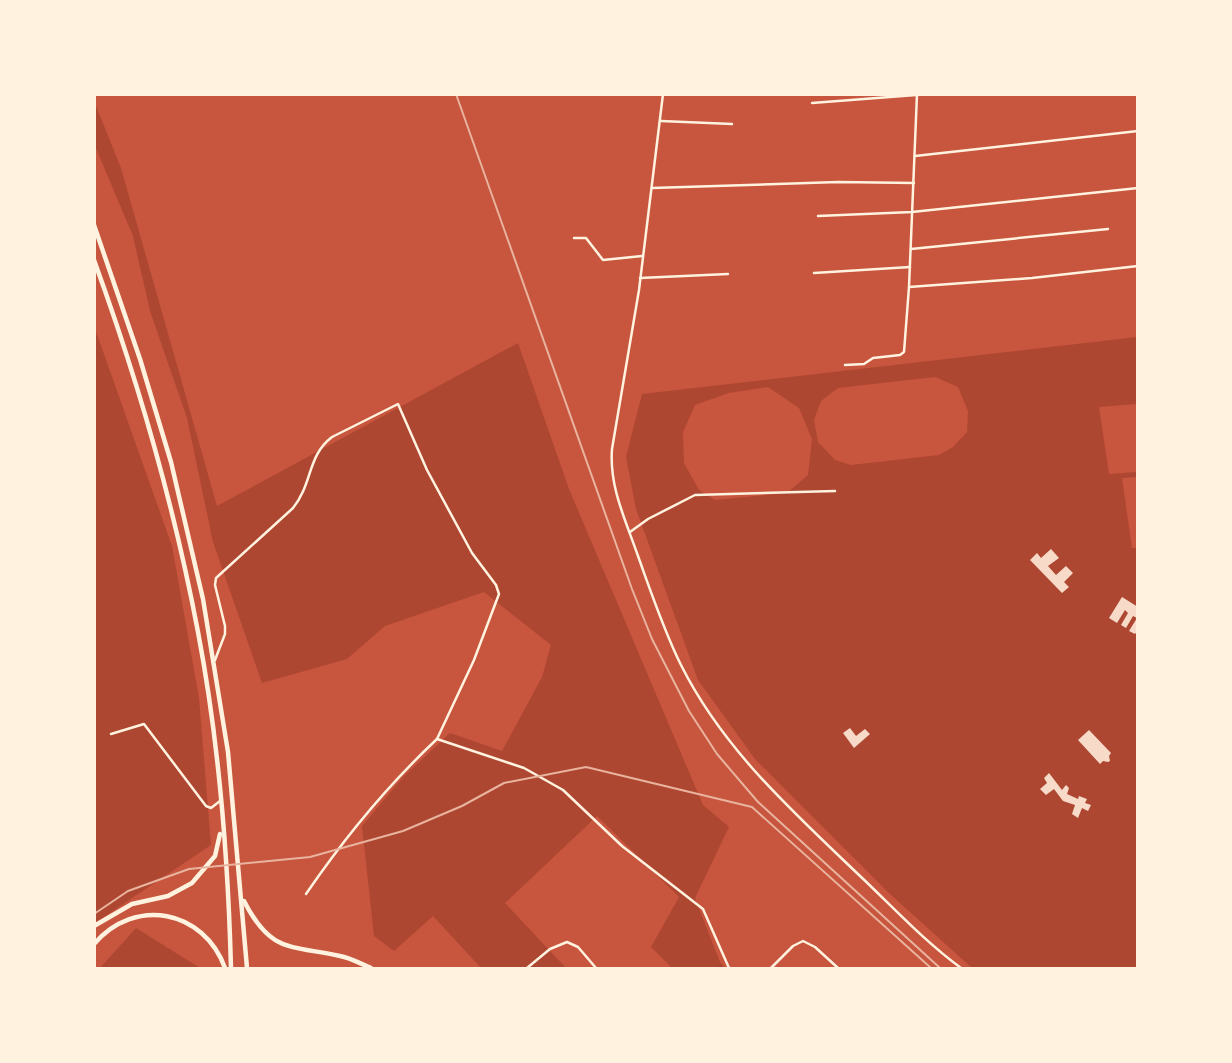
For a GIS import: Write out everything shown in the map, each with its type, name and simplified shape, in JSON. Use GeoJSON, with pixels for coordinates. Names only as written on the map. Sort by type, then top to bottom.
{"type":"FeatureCollection","features":[{"type":"Feature","properties":{"kind":"highway"},"geometry":{"type":"LineString","coordinates":[[94,225],[144,370],[171,461],[195,559],[215,661],[228,752],[247,968]]}},
{"type":"Feature","properties":{"kind":"highway"},"geometry":{"type":"LineString","coordinates":[[94,260],[146,414],[173,514],[204,666],[222,823],[231,968]]}},
{"type":"Feature","properties":{"kind":"highway"},"geometry":{"type":"LineString","coordinates":[[94,926],[132,904],[168,896],[192,883],[215,856],[222,823]]}},
{"type":"Feature","properties":{"kind":"highway"},"geometry":{"type":"LineString","coordinates":[[242,898],[258,925],[276,942],[301,951],[341,956],[371,968]]}},
{"type":"Feature","properties":{"kind":"highway"},"geometry":{"type":"LineString","coordinates":[[94,944],[124,921],[141,916],[167,916],[186,922],[204,934],[215,947],[225,968]]}},
{"type":"Feature","properties":{"kind":"street"},"geometry":{"type":"LineString","coordinates":[[663,94],[640,278],[610,466],[617,499],[681,665],[732,744],[781,800],[933,946],[961,968]]}},
{"type":"Feature","properties":{"kind":"street"},"geometry":{"type":"LineString","coordinates":[[812,103],[929,94]]}},
{"type":"Feature","properties":{"kind":"street"},"geometry":{"type":"LineString","coordinates":[[845,365],[864,364],[873,358],[900,355],[904,352],[917,95]]}},
{"type":"Feature","properties":{"kind":"street"},"geometry":{"type":"LineString","coordinates":[[661,121],[732,124]]}},
{"type":"Feature","properties":{"kind":"street"},"geometry":{"type":"LineString","coordinates":[[915,156],[1138,131]]}},
{"type":"Feature","properties":{"kind":"street"},"geometry":{"type":"LineString","coordinates":[[652,188],[838,182],[914,183]]}},
{"type":"Feature","properties":{"kind":"street"},"geometry":{"type":"LineString","coordinates":[[818,216],[912,212],[1138,188]]}},
{"type":"Feature","properties":{"kind":"street"},"geometry":{"type":"LineString","coordinates":[[911,250],[1108,229]]}},
{"type":"Feature","properties":{"kind":"street"},"geometry":{"type":"LineString","coordinates":[[574,238],[586,238],[603,260],[642,256]]}},
{"type":"Feature","properties":{"kind":"street"},"geometry":{"type":"LineString","coordinates":[[909,286],[1032,278],[1138,266]]}},
{"type":"Feature","properties":{"kind":"street"},"geometry":{"type":"LineString","coordinates":[[814,273],[910,267]]}},
{"type":"Feature","properties":{"kind":"street"},"geometry":{"type":"LineString","coordinates":[[640,278],[729,274]]}},
{"type":"Feature","properties":{"kind":"street"},"geometry":{"type":"LineString","coordinates":[[215,661],[225,634],[216,578],[267,534],[298,502],[310,478],[317,450],[323,444],[398,404],[427,470],[472,553],[496,585],[499,594],[474,660],[438,739],[389,785],[358,821],[306,894]]}},
{"type":"Feature","properties":{"kind":"street"},"geometry":{"type":"LineString","coordinates":[[630,532],[648,519],[695,495],[835,491]]}},
{"type":"Feature","properties":{"kind":"street"},"geometry":{"type":"LineString","coordinates":[[111,734],[144,724],[206,806],[211,808],[220,801]]}},
{"type":"Feature","properties":{"kind":"street"},"geometry":{"type":"LineString","coordinates":[[438,739],[524,768],[563,790],[622,846],[703,909],[729,968]]}},
{"type":"Feature","properties":{"kind":"street"},"geometry":{"type":"LineString","coordinates":[[771,968],[793,946],[803,941],[815,947],[838,968]]}},
{"type":"Feature","properties":{"kind":"street"},"geometry":{"type":"LineString","coordinates":[[527,968],[550,949],[567,942],[578,947],[596,968]]}},
{"type":"Feature","properties":{"kind":"shaded area"},"geometry":{"type":"Polygon","coordinates":[[[94,101],[121,168],[217,506],[518,343],[569,489],[703,805],[729,827],[695,898],[720,962],[725,968],[669,968],[651,947],[679,897],[597,816],[505,903],[566,968],[481,968],[433,916],[394,951],[374,936],[362,826],[404,776],[450,733],[502,751],[542,677],[551,645],[484,592],[385,626],[347,659],[262,683],[213,542],[187,418],[150,311],[133,236],[95,146],[94,101]]]}},
{"type":"Feature","properties":{"kind":"shaded area"},"geometry":{"type":"Polygon","coordinates":[[[94,326],[172,546],[199,698],[211,845],[95,923],[94,326]]]}},
{"type":"Feature","properties":{"kind":"shaded area"},"geometry":{"type":"Polygon","coordinates":[[[1137,337],[1137,404],[1099,407],[1109,474],[1137,472],[1137,477],[1122,478],[1132,548],[1138,548],[1137,968],[972,968],[890,894],[755,759],[698,680],[636,509],[626,457],[642,394],[1137,337]],[[935,377],[838,388],[821,401],[814,420],[818,442],[835,460],[851,465],[939,455],[953,447],[967,432],[968,411],[958,387],[935,377]],[[768,387],[729,393],[695,405],[683,432],[684,463],[699,490],[715,500],[787,493],[808,475],[812,439],[799,408],[768,387]]]}},
{"type":"Feature","properties":{"kind":"shaded area"},"geometry":{"type":"Polygon","coordinates":[[[136,928],[200,968],[100,968],[136,928]]]}},
{"type":"Feature","properties":{"kind":"building"},"geometry":{"type":"Polygon","coordinates":[[[1051,549],[1059,558],[1048,566],[1056,575],[1066,566],[1073,573],[1064,582],[1069,587],[1062,593],[1030,560],[1037,553],[1041,558],[1051,549]]]}},
{"type":"Feature","properties":{"kind":"building"},"geometry":{"type":"Polygon","coordinates":[[[1122,597],[1138,607],[1138,630],[1135,634],[1129,631],[1137,618],[1133,616],[1126,628],[1121,625],[1128,613],[1125,610],[1117,623],[1109,618],[1122,597]]]}},
{"type":"Feature","properties":{"kind":"building"},"geometry":{"type":"Polygon","coordinates":[[[850,728],[856,736],[865,729],[870,734],[854,748],[843,733],[850,728]]]}},
{"type":"Feature","properties":{"kind":"building"},"geometry":{"type":"Polygon","coordinates":[[[1089,730],[1111,753],[1110,761],[1100,764],[1078,740],[1089,730]]]}},
{"type":"Feature","properties":{"kind":"building"},"geometry":{"type":"Polygon","coordinates":[[[1049,773],[1062,790],[1066,785],[1069,788],[1067,794],[1078,799],[1079,796],[1087,799],[1085,803],[1091,805],[1088,811],[1082,808],[1078,818],[1072,814],[1075,805],[1063,801],[1054,789],[1046,795],[1040,789],[1047,783],[1044,778],[1049,773]]]}},
{"type":"Feature","properties":{"kind":"tram line"},"geometry":{"type":"LineString","coordinates":[[189,869],[310,857],[403,831],[462,806],[504,783],[586,767],[752,807],[931,968]]}},
{"type":"Feature","properties":{"kind":"tram line"},"geometry":{"type":"LineString","coordinates":[[94,914],[128,891]]}},
{"type":"Feature","properties":{"kind":"railway"},"geometry":{"type":"LineString","coordinates":[[456,94],[632,589],[652,639],[689,711],[717,754],[758,802],[940,968]]}},
{"type":"Feature","properties":{"kind":"railway"},"geometry":{"type":"LineString","coordinates":[[128,891],[189,869]]}}]}
